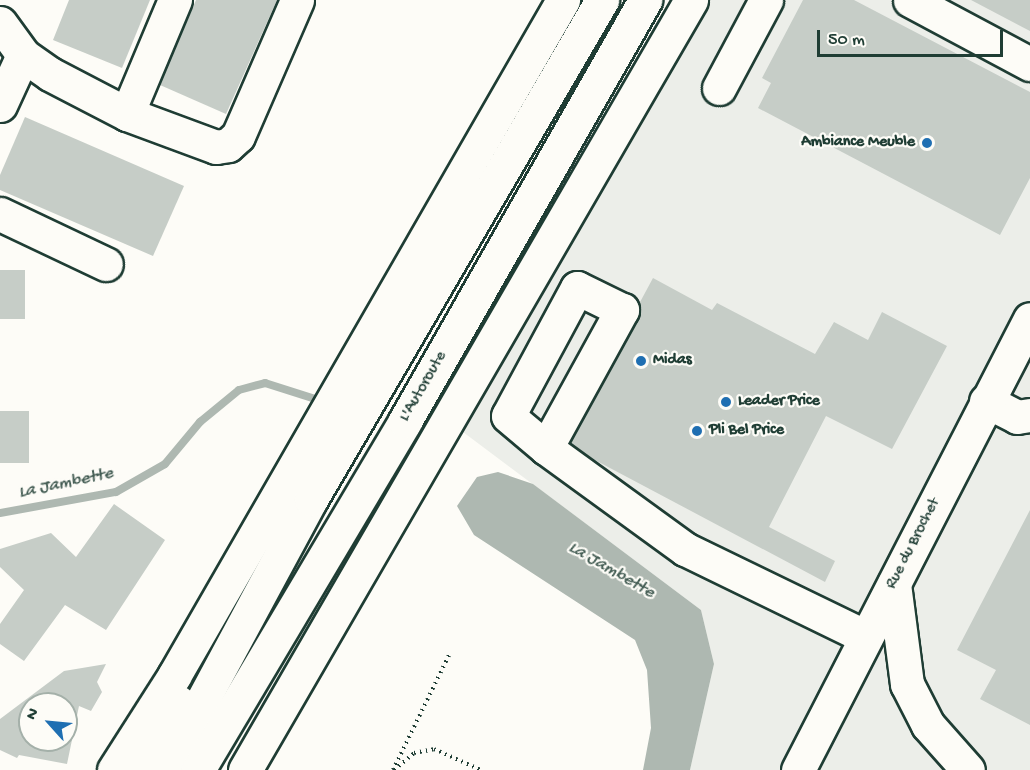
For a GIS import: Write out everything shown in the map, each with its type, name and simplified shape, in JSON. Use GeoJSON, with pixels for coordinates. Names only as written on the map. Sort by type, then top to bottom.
{"type":"FeatureCollection","features":[{"type":"Feature","properties":{"kind":"main road"},"geometry":{"type":"LineString","coordinates":[[0,7],[4,0]]}},
{"type":"Feature","properties":{"kind":"main road"},"geometry":{"type":"LineString","coordinates":[[127,114],[175,0]]}},
{"type":"Feature","properties":{"kind":"main road"},"geometry":{"type":"LineString","coordinates":[[0,23],[24,55],[50,74],[127,114],[216,147],[228,145],[238,136],[297,0]]}},
{"type":"Feature","properties":{"kind":"main road"},"geometry":{"type":"LineString","coordinates":[[114,770],[179,666],[563,0]]}},
{"type":"Feature","properties":{"kind":"main road"},"geometry":{"type":"LineString","coordinates":[[539,110],[595,0]]}},
{"type":"Feature","properties":{"kind":"main road"},"geometry":{"type":"LineString","coordinates":[[165,770],[311,500],[602,0]]}},
{"type":"Feature","properties":{"kind":"main road","name":"L'Autoroute"},"geometry":{"type":"LineString","coordinates":[[198,770],[405,421],[645,0]]}},
{"type":"Feature","properties":{"kind":"main road"},"geometry":{"type":"LineString","coordinates":[[578,115],[653,0]]}},
{"type":"Feature","properties":{"kind":"main road"},"geometry":{"type":"LineString","coordinates":[[245,770],[691,0]]}},
{"type":"Feature","properties":{"kind":"main road"},"geometry":{"type":"LineString","coordinates":[[719,88],[766,0]]}},
{"type":"Feature","properties":{"kind":"main road"},"geometry":{"type":"LineString","coordinates":[[910,0],[1030,64]]}},
{"type":"Feature","properties":{"kind":"main road"},"geometry":{"type":"LineString","coordinates":[[0,105],[24,55]]}},
{"type":"Feature","properties":{"kind":"main road"},"geometry":{"type":"LineString","coordinates":[[0,214],[106,264]]}},
{"type":"Feature","properties":{"kind":"main road","name":"Rue du Brochet"},"geometry":{"type":"LineString","coordinates":[[798,770],[1030,319]]}},
{"type":"Feature","properties":{"kind":"main road"},"geometry":{"type":"LineString","coordinates":[[987,401],[1017,417],[1030,415]]}},
{"type":"Feature","properties":{"kind":"main road"},"geometry":{"type":"LineString","coordinates":[[546,448],[685,549],[866,637]]}},
{"type":"Feature","properties":{"kind":"main road"},"geometry":{"type":"LineString","coordinates":[[136,770],[311,500]]}},
{"type":"Feature","properties":{"kind":"main road"},"geometry":{"type":"LineString","coordinates":[[894,584],[907,684],[928,725],[968,770]]}},
{"type":"Feature","properties":{"kind":"path"},"geometry":{"type":"LineString","coordinates":[[393,770],[449,655]]}},
{"type":"Feature","properties":{"kind":"path"},"geometry":{"type":"LineString","coordinates":[[393,770],[414,753],[434,749],[481,770]]}},
{"type":"Feature","properties":{"kind":"shaded area"},"geometry":{"type":"Polygon","coordinates":[[[701,0],[1030,0],[1030,770],[690,770],[714,664],[701,610],[455,426],[701,0]]]}},
{"type":"Feature","properties":{"kind":"water"},"geometry":{"type":"Polygon","coordinates":[[[498,472],[533,484],[701,610],[714,664],[690,770],[643,770],[651,728],[647,670],[635,640],[474,535],[457,506],[477,477],[498,472]]]}},
{"type":"Feature","properties":{"kind":"building"},"geometry":{"type":"Polygon","coordinates":[[[69,0],[150,0],[122,68],[53,40],[69,0]]]}},
{"type":"Feature","properties":{"kind":"building"},"geometry":{"type":"Polygon","coordinates":[[[196,0],[277,0],[226,114],[160,85],[196,0]]]}},
{"type":"Feature","properties":{"kind":"building","name":"Ambiance Meuble"},"geometry":{"type":"Polygon","coordinates":[[[803,0],[854,0],[1030,92],[1030,178],[1000,235],[758,108],[771,83],[762,78],[803,0]]]}},
{"type":"Feature","properties":{"kind":"building"},"geometry":{"type":"Polygon","coordinates":[[[971,0],[1030,0],[1030,31],[971,0]]]}},
{"type":"Feature","properties":{"kind":"building"},"geometry":{"type":"Polygon","coordinates":[[[25,117],[184,186],[153,256],[0,190],[0,175],[25,117]]]}},
{"type":"Feature","properties":{"kind":"building"},"geometry":{"type":"Polygon","coordinates":[[[0,270],[25,270],[25,319],[0,319],[0,270]]]}},
{"type":"Feature","properties":{"kind":"building","name":"Pli Bel Price"},"geometry":{"type":"Polygon","coordinates":[[[653,278],[712,310],[717,303],[815,354],[834,322],[868,340],[882,312],[947,346],[892,449],[826,416],[769,527],[835,561],[825,582],[593,459],[570,443],[638,319],[639,304],[653,278]]]}},
{"type":"Feature","properties":{"kind":"building"},"geometry":{"type":"Polygon","coordinates":[[[0,411],[29,411],[29,463],[0,463],[0,411]]]}},
{"type":"Feature","properties":{"kind":"building"},"geometry":{"type":"Polygon","coordinates":[[[114,504],[165,540],[106,630],[65,605],[24,661],[0,644],[0,624],[24,590],[0,567],[0,549],[51,533],[76,557],[114,504]]]}},
{"type":"Feature","properties":{"kind":"building"},"geometry":{"type":"Polygon","coordinates":[[[1030,510],[1030,725],[980,699],[996,670],[957,650],[1030,510]]]}},
{"type":"Feature","properties":{"kind":"building"},"geometry":{"type":"Polygon","coordinates":[[[106,664],[97,682],[102,692],[91,711],[79,706],[78,711],[78,692],[36,692],[64,671],[106,664]]]}},
{"type":"Feature","properties":{"kind":"building"},"geometry":{"type":"Polygon","coordinates":[[[18,706],[18,752],[69,752],[67,764],[19,755],[17,758],[0,750],[0,719],[18,706]]]}},
{"type":"Feature","properties":{"kind":"waterway","name":"La Jambette"},"geometry":{"type":"LineString","coordinates":[[0,513],[116,492],[165,464],[200,422],[239,390],[265,383],[315,399]]}},
{"type":"Feature","properties":{"kind":"place","name":"Ambiance Meuble"},"geometry":{"type":"Point","coordinates":[927,143]}},
{"type":"Feature","properties":{"kind":"place","name":"Midas"},"geometry":{"type":"Point","coordinates":[641,361]}},
{"type":"Feature","properties":{"kind":"place","name":"Leader Price"},"geometry":{"type":"Point","coordinates":[726,402]}},
{"type":"Feature","properties":{"kind":"place","name":"Pli Bel Price"},"geometry":{"type":"Point","coordinates":[697,431]}}]}
